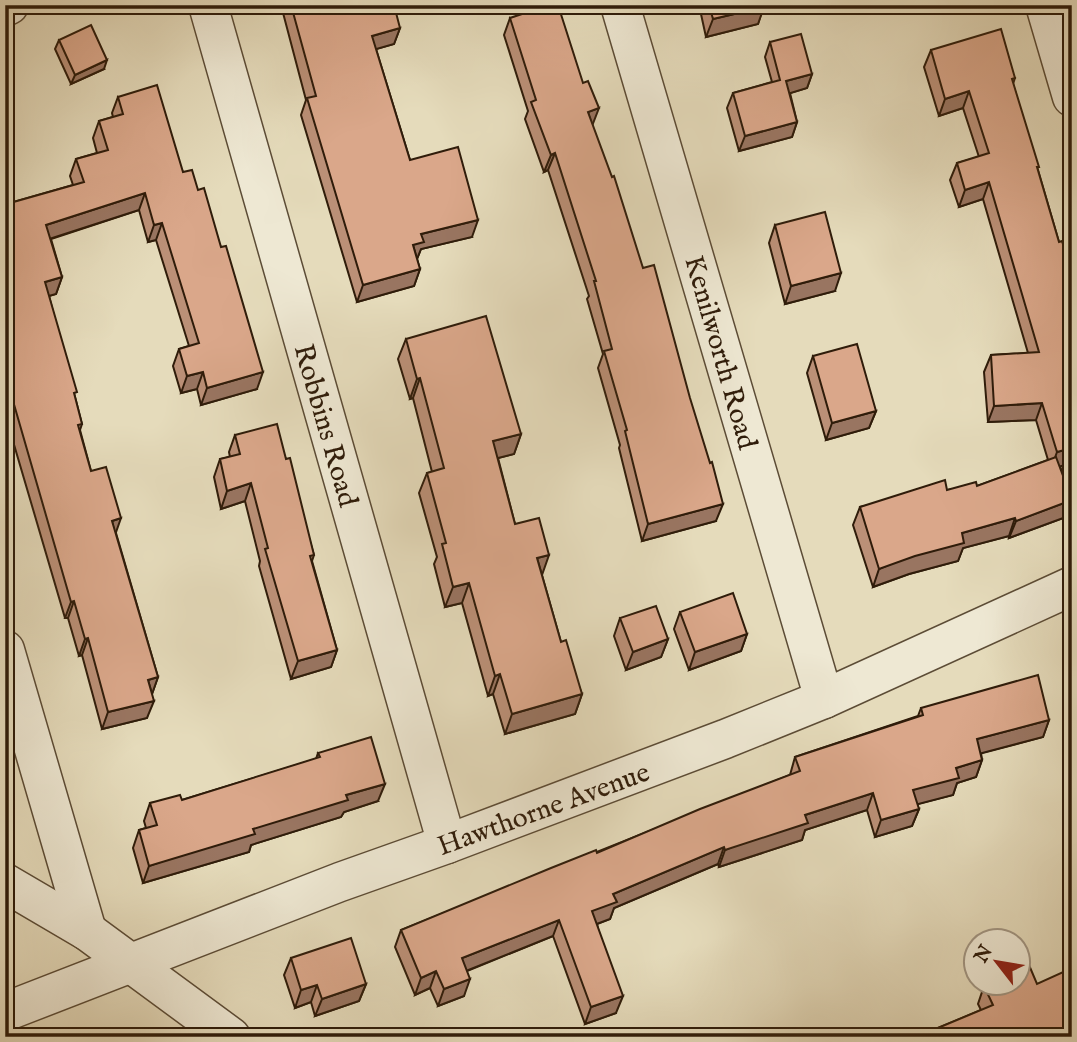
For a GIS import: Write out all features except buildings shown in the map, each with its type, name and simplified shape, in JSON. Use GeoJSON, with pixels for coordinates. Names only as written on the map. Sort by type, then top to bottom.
{"type":"FeatureCollection","features":[{"type":"Feature","properties":{"kind":"street","name":"Robbins Road"},"geometry":{"type":"LineString","coordinates":[[208,5],[447,844]]}},
{"type":"Feature","properties":{"kind":"street","name":"Kenilworth Road"},"geometry":{"type":"LineString","coordinates":[[620,5],[824,699]]}},
{"type":"Feature","properties":{"kind":"street"},"geometry":{"type":"LineString","coordinates":[[1045,5],[1072,97]]}},
{"type":"Feature","properties":{"kind":"street","name":"Hawthorne Avenue"},"geometry":{"type":"LineString","coordinates":[[5,1012],[340,882],[643,772],[824,699],[1072,586]]}},
{"type":"Feature","properties":{"kind":"street"},"geometry":{"type":"LineString","coordinates":[[5,650],[87,931]]}},
{"type":"Feature","properties":{"kind":"street"},"geometry":{"type":"LineString","coordinates":[[5,883],[87,931],[231,1037]]}}]}
